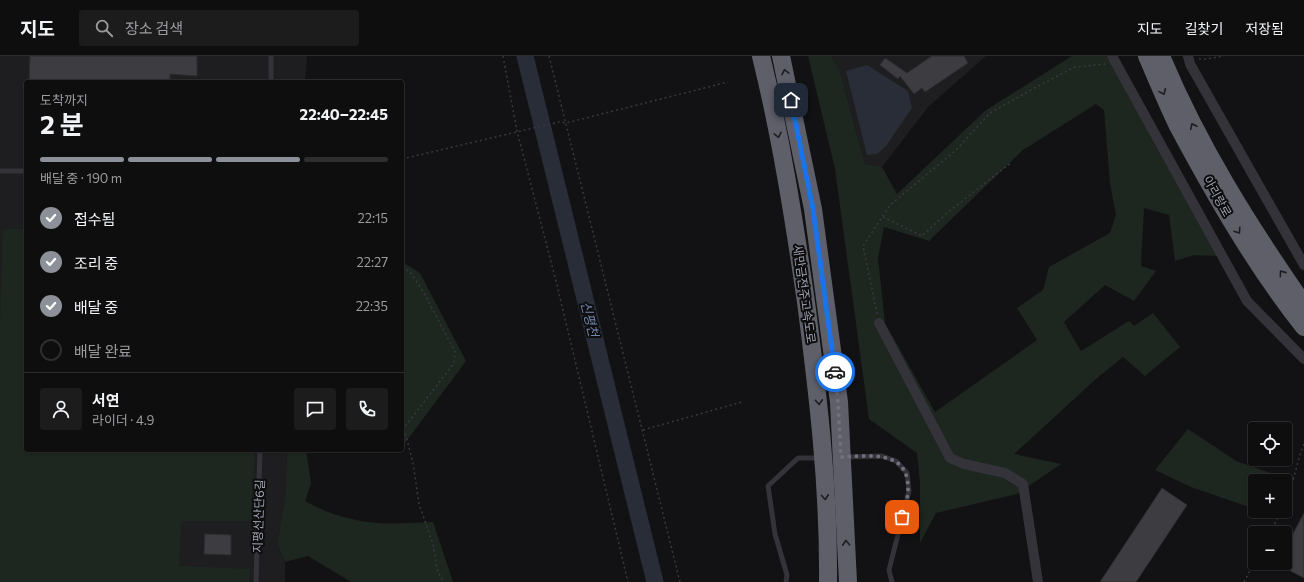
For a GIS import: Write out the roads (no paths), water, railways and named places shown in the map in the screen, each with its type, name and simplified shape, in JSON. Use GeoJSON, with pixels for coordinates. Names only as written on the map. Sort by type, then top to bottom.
{"type":"FeatureCollection","features":[{"type":"Feature","properties":{"kind":"highway","name":"새만금전주고속도로"},"geometry":{"type":"LineString","coordinates":[[761,56],[792,204],[819,398],[828,552],[828,582]]}},
{"type":"Feature","properties":{"kind":"highway","name":"새만금전주고속도로"},"geometry":{"type":"LineString","coordinates":[[781,56],[813,209],[838,402],[848,582]]}},
{"type":"Feature","properties":{"kind":"highway","name":"아리랑로"},"geometry":{"type":"LineString","coordinates":[[1147,56],[1178,125],[1233,223],[1287,305],[1304,327]]}},
{"type":"Feature","properties":{"kind":"highway","name":"아리랑로"},"geometry":{"type":"LineString","coordinates":[[1161,56],[1203,146],[1260,243],[1304,305]]}},
{"type":"Feature","properties":{"kind":"street"},"geometry":{"type":"LineString","coordinates":[[1188,57],[1190,64],[1304,265]]}},
{"type":"Feature","properties":{"kind":"street"},"geometry":{"type":"LineString","coordinates":[[1114,60],[1247,301],[1304,359]]}},
{"type":"Feature","properties":{"kind":"street"},"geometry":{"type":"LineString","coordinates":[[879,323],[950,458],[964,464],[1005,473],[1023,484],[1038,582]]}},
{"type":"Feature","properties":{"kind":"lane"},"geometry":{"type":"LineString","coordinates":[[270,80],[271,56]]}},
{"type":"Feature","properties":{"kind":"lane"},"geometry":{"type":"LineString","coordinates":[[0,171],[24,172]]}},
{"type":"Feature","properties":{"kind":"lane","name":"지평선산단6길"},"geometry":{"type":"LineString","coordinates":[[256,582],[260,452]]}},
{"type":"Feature","properties":{"kind":"lane"},"geometry":{"type":"LineString","coordinates":[[841,457],[882,456],[896,461],[907,473],[908,491],[889,570],[892,582]]}},
{"type":"Feature","properties":{"kind":"lane"},"geometry":{"type":"LineString","coordinates":[[786,582],[787,575],[775,534],[768,486],[798,458],[822,458]]}},
{"type":"Feature","properties":{"kind":"waterway","name":"신평천"},"geometry":{"type":"LineString","coordinates":[[525,56],[655,582]]}}]}
